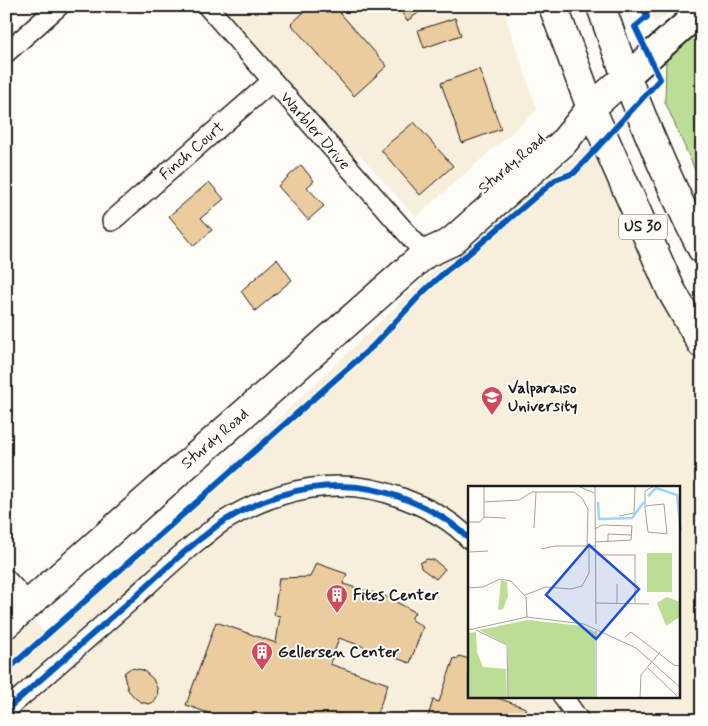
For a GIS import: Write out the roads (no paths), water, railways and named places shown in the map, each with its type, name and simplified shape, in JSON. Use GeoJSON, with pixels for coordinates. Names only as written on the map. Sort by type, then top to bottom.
{"type":"FeatureCollection","features":[{"type":"Feature","properties":{"kind":"main road","name":"US 30"},"geometry":{"type":"LineString","coordinates":[[553,6],[590,108],[671,290],[702,344]]}},
{"type":"Feature","properties":{"kind":"main road","name":"US 30"},"geometry":{"type":"LineString","coordinates":[[601,6],[626,78],[680,206],[702,248]]}},
{"type":"Feature","properties":{"kind":"main road","name":"Sturdy Road"},"geometry":{"type":"LineString","coordinates":[[6,624],[425,254],[450,242],[563,143],[590,108],[626,78]]}},
{"type":"Feature","properties":{"kind":"street"},"geometry":{"type":"LineString","coordinates":[[6,53],[59,6]]}},
{"type":"Feature","properties":{"kind":"street","name":"Warbler Drive"},"geometry":{"type":"LineString","coordinates":[[206,6],[271,82],[425,254]]}},
{"type":"Feature","properties":{"kind":"street","name":"Sturdy Road"},"geometry":{"type":"LineString","coordinates":[[626,78],[702,10]]}},
{"type":"Feature","properties":{"kind":"street","name":"Finch Court"},"geometry":{"type":"LineString","coordinates":[[112,221],[271,82]]}},
{"type":"Feature","properties":{"kind":"street"},"geometry":{"type":"LineString","coordinates":[[12,720],[6,712],[186,551],[223,522],[252,506],[288,493],[319,486],[356,486],[386,492],[417,504],[444,518],[468,538]]}},
{"type":"Feature","properties":{"kind":"street"},"geometry":{"type":"LineString","coordinates":[[6,579],[29,604]]}},
{"type":"Feature","properties":{"kind":"street"},"geometry":{"type":"LineString","coordinates":[[564,698],[580,720]]}},
{"type":"Feature","properties":{"kind":"place","name":"Valparaiso University"},"geometry":{"type":"Point","coordinates":[492,416]}},
{"type":"Feature","properties":{"kind":"place","name":"Fites Center"},"geometry":{"type":"Point","coordinates":[337,614]}},
{"type":"Feature","properties":{"kind":"place","name":"Gellersen Center"},"geometry":{"type":"Point","coordinates":[262,671]}}]}
